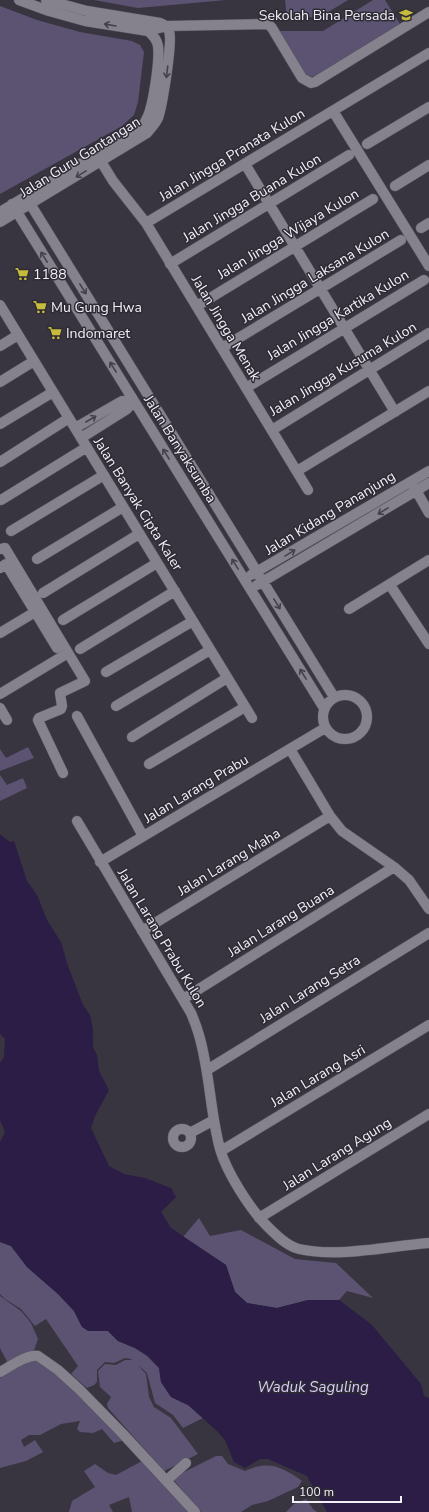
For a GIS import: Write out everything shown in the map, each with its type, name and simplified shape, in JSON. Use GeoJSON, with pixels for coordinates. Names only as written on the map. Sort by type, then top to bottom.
{"type":"FeatureCollection","features":[{"type":"Feature","properties":{"kind":"street"},"geometry":{"type":"LineString","coordinates":[[19,0],[48,11],[85,21],[148,31],[268,24],[272,28],[302,78],[311,83],[315,82],[429,12]]}},
{"type":"Feature","properties":{"kind":"street"},"geometry":{"type":"LineString","coordinates":[[46,0],[87,11],[160,23],[168,30]]}},
{"type":"Feature","properties":{"kind":"street","name":"Jalan Guru Gantangan"},"geometry":{"type":"LineString","coordinates":[[0,212],[15,208],[147,133],[158,117],[167,75],[168,30]]}},
{"type":"Feature","properties":{"kind":"street","name":"Jalan Guru Gantangan"},"geometry":{"type":"LineString","coordinates":[[99,159],[135,131],[146,120],[153,97],[158,53],[157,41],[148,31]]}},
{"type":"Feature","properties":{"kind":"street","name":"Jalan Jingga Pranata Kulon"},"geometry":{"type":"LineString","coordinates":[[146,223],[333,111],[427,57]]}},
{"type":"Feature","properties":{"kind":"street"},"geometry":{"type":"LineString","coordinates":[[367,144],[429,107]]}},
{"type":"Feature","properties":{"kind":"street"},"geometry":{"type":"LineString","coordinates":[[333,111],[429,266]]}},
{"type":"Feature","properties":{"kind":"street","name":"Jalan Jingga Buana Kulon"},"geometry":{"type":"LineString","coordinates":[[170,264],[349,156]]}},
{"type":"Feature","properties":{"kind":"street","name":"Jalan Jingga Menak"},"geometry":{"type":"LineString","coordinates":[[99,159],[146,223],[308,490]]}},
{"type":"Feature","properties":{"kind":"street"},"geometry":{"type":"LineString","coordinates":[[245,164],[395,412]]}},
{"type":"Feature","properties":{"kind":"street"},"geometry":{"type":"LineString","coordinates":[[395,186],[429,165]]}},
{"type":"Feature","properties":{"kind":"street","name":"Jalan Jingga Wijaya Kulon"},"geometry":{"type":"LineString","coordinates":[[197,306],[373,199]]}},
{"type":"Feature","properties":{"kind":"street","name":"Jalan Banyaksumba"},"geometry":{"type":"LineString","coordinates":[[28,201],[334,697]]}},
{"type":"Feature","properties":{"kind":"street","name":"Jalan Guru Gantangan"},"geometry":{"type":"LineString","coordinates":[[0,222],[15,208]]}},
{"type":"Feature","properties":{"kind":"street","name":"Jalan Banyaksumba"},"geometry":{"type":"LineString","coordinates":[[15,208],[324,708]]}},
{"type":"Feature","properties":{"kind":"street","name":"Jalan Jingga Laksana Kulon"},"geometry":{"type":"LineString","coordinates":[[222,348],[402,240]]}},
{"type":"Feature","properties":{"kind":"street","name":"Jalan Jingga Kartika Kulon"},"geometry":{"type":"LineString","coordinates":[[246,388],[424,280]]}},
{"type":"Feature","properties":{"kind":"street","name":"Jalan Banyak Cipta Kaler"},"geometry":{"type":"LineString","coordinates":[[0,305],[252,718]]}},
{"type":"Feature","properties":{"kind":"street","name":"Jalan Jingga Kusuma Kulon"},"geometry":{"type":"LineString","coordinates":[[272,430],[429,333]]}},
{"type":"Feature","properties":{"kind":"street"},"geometry":{"type":"LineString","coordinates":[[0,346],[18,335]]}},
{"type":"Feature","properties":{"kind":"street"},"geometry":{"type":"LineString","coordinates":[[0,382],[34,361]]}},
{"type":"Feature","properties":{"kind":"street"},"geometry":{"type":"LineString","coordinates":[[297,471],[429,391]]}},
{"type":"Feature","properties":{"kind":"street"},"geometry":{"type":"LineString","coordinates":[[0,424],[53,392]]}},
{"type":"Feature","properties":{"kind":"street"},"geometry":{"type":"LineString","coordinates":[[75,428],[122,401],[133,401]]}},
{"type":"Feature","properties":{"kind":"street"},"geometry":{"type":"LineString","coordinates":[[81,438],[127,409],[133,401]]}},
{"type":"Feature","properties":{"kind":"street"},"geometry":{"type":"LineString","coordinates":[[0,462],[69,418]]}},
{"type":"Feature","properties":{"kind":"street"},"geometry":{"type":"LineString","coordinates":[[2,500],[87,447]]}},
{"type":"Feature","properties":{"kind":"street"},"geometry":{"type":"LineString","coordinates":[[11,531],[104,475]]}},
{"type":"Feature","properties":{"kind":"street","name":"Jalan Kidang Pananjung"},"geometry":{"type":"LineString","coordinates":[[244,579],[411,481],[428,475]]}},
{"type":"Feature","properties":{"kind":"street"},"geometry":{"type":"LineString","coordinates":[[411,481],[429,513]]}},
{"type":"Feature","properties":{"kind":"street","name":"Jalan Kidang Pananjung"},"geometry":{"type":"LineString","coordinates":[[250,590],[429,483]]}},
{"type":"Feature","properties":{"kind":"street"},"geometry":{"type":"LineString","coordinates":[[37,558],[123,507]]}},
{"type":"Feature","properties":{"kind":"street"},"geometry":{"type":"LineString","coordinates":[[43,592],[139,534]]}},
{"type":"Feature","properties":{"kind":"street"},"geometry":{"type":"LineString","coordinates":[[0,549],[5,548],[85,681],[60,693],[61,709],[39,718],[38,720],[63,773]]}},
{"type":"Feature","properties":{"kind":"street"},"geometry":{"type":"LineString","coordinates":[[349,609],[429,560]]}},
{"type":"Feature","properties":{"kind":"street"},"geometry":{"type":"LineString","coordinates":[[63,620],[157,563]]}},
{"type":"Feature","properties":{"kind":"street"},"geometry":{"type":"LineString","coordinates":[[0,568],[6,564],[77,678]]}},
{"type":"Feature","properties":{"kind":"street"},"geometry":{"type":"LineString","coordinates":[[390,585],[428,643]]}},
{"type":"Feature","properties":{"kind":"street"},"geometry":{"type":"LineString","coordinates":[[80,650],[175,591]]}},
{"type":"Feature","properties":{"kind":"street"},"geometry":{"type":"LineString","coordinates":[[0,633],[35,612]]}},
{"type":"Feature","properties":{"kind":"street"},"geometry":{"type":"LineString","coordinates":[[106,672],[193,621]]}},
{"type":"Feature","properties":{"kind":"street"},"geometry":{"type":"LineString","coordinates":[[116,706],[210,650]]}},
{"type":"Feature","properties":{"kind":"street"},"geometry":{"type":"LineString","coordinates":[[0,694],[63,656]]}},
{"type":"Feature","properties":{"kind":"street"},"geometry":{"type":"LineString","coordinates":[[132,737],[227,678]]}},
{"type":"Feature","properties":{"kind":"street"},"geometry":{"type":"LineString","coordinates":[[344,694],[354,696],[363,703],[367,712],[366,722],[362,732],[353,738],[343,739],[333,736],[325,728],[323,722],[322,714],[324,708],[334,697],[344,694]]}},
{"type":"Feature","properties":{"kind":"street"},"geometry":{"type":"LineString","coordinates":[[149,764],[245,707]]}},
{"type":"Feature","properties":{"kind":"street"},"geometry":{"type":"LineString","coordinates":[[0,708],[7,720]]}},
{"type":"Feature","properties":{"kind":"street"},"geometry":{"type":"LineString","coordinates":[[77,716],[143,836]]}},
{"type":"Feature","properties":{"kind":"street","name":"Jalan Larang Prabu"},"geometry":{"type":"LineString","coordinates":[[100,862],[325,728]]}},
{"type":"Feature","properties":{"kind":"street"},"geometry":{"type":"LineString","coordinates":[[290,749],[330,816],[342,831],[394,867],[409,880],[429,909]]}},
{"type":"Feature","properties":{"kind":"street","name":"Jalan Larang Maha"},"geometry":{"type":"LineString","coordinates":[[142,931],[330,816]]}},
{"type":"Feature","properties":{"kind":"street","name":"Jalan Larang Prabu Kulon"},"geometry":{"type":"LineString","coordinates":[[77,821],[191,1013],[199,1035],[207,1070],[214,1120],[221,1151],[241,1192],[259,1218],[276,1235],[297,1249],[339,1252],[429,1243]]}},
{"type":"Feature","properties":{"kind":"street","name":"Jalan Larang Buana"},"geometry":{"type":"LineString","coordinates":[[183,999],[394,867]]}},
{"type":"Feature","properties":{"kind":"street","name":"Jalan Larang Setra"},"geometry":{"type":"LineString","coordinates":[[207,1070],[429,933]]}},
{"type":"Feature","properties":{"kind":"street","name":"Jalan Larang Asri"},"geometry":{"type":"LineString","coordinates":[[221,1151],[429,1025]]}},
{"type":"Feature","properties":{"kind":"street","name":"Jalan Larang Agung"},"geometry":{"type":"LineString","coordinates":[[259,1218],[429,1114]]}},
{"type":"Feature","properties":{"kind":"street"},"geometry":{"type":"LineString","coordinates":[[190,1133],[214,1120]]}},
{"type":"Feature","properties":{"kind":"street"},"geometry":{"type":"LineString","coordinates":[[0,1372],[31,1356],[38,1356],[58,1370],[79,1389],[195,1512]]}},
{"type":"Feature","properties":{"kind":"street"},"geometry":{"type":"LineString","coordinates":[[166,1480],[186,1463]]}},
{"type":"Feature","properties":{"kind":"shaded area"},"geometry":{"type":"Polygon","coordinates":[[[94,0],[226,0],[138,8],[94,0]]]}},
{"type":"Feature","properties":{"kind":"shaded area"},"geometry":{"type":"Polygon","coordinates":[[[285,0],[348,0],[320,17],[287,18],[285,0]]]}},
{"type":"Feature","properties":{"kind":"shaded area"},"geometry":{"type":"Polygon","coordinates":[[[373,0],[385,0],[400,24],[316,76],[306,76],[277,31],[323,31],[373,0]]]}},
{"type":"Feature","properties":{"kind":"shaded area"},"geometry":{"type":"Polygon","coordinates":[[[0,6],[37,20],[80,32],[132,41],[140,45],[144,52],[138,102],[134,115],[122,126],[0,194],[0,6]]]}},
{"type":"Feature","properties":{"kind":"shaded area"},"geometry":{"type":"Polygon","coordinates":[[[28,747],[34,758],[0,771],[0,749],[6,758],[28,747]]]}},
{"type":"Feature","properties":{"kind":"shaded area"},"geometry":{"type":"Polygon","coordinates":[[[0,775],[7,785],[23,778],[27,788],[0,801],[0,775]]]}},
{"type":"Feature","properties":{"kind":"shaded area"},"geometry":{"type":"Polygon","coordinates":[[[199,1218],[210,1236],[241,1230],[295,1259],[336,1263],[373,1298],[347,1291],[339,1300],[308,1300],[277,1308],[247,1303],[235,1292],[226,1265],[183,1237],[199,1218]]]}},
{"type":"Feature","properties":{"kind":"shaded area"},"geometry":{"type":"Polygon","coordinates":[[[0,1242],[11,1246],[27,1267],[58,1294],[74,1311],[82,1327],[108,1331],[118,1341],[135,1348],[147,1356],[159,1368],[161,1382],[171,1397],[188,1405],[203,1418],[183,1428],[173,1415],[155,1403],[147,1373],[137,1364],[146,1374],[149,1397],[154,1407],[171,1418],[198,1454],[164,1471],[108,1408],[107,1404],[111,1397],[100,1387],[98,1371],[105,1364],[116,1365],[125,1360],[132,1360],[131,1359],[125,1358],[114,1363],[105,1362],[97,1370],[97,1382],[87,1388],[71,1374],[78,1366],[46,1319],[35,1326],[21,1309],[0,1294],[0,1242]]]}},
{"type":"Feature","properties":{"kind":"shaded area"},"geometry":{"type":"Polygon","coordinates":[[[0,1296],[21,1311],[31,1323],[38,1339],[33,1353],[64,1376],[125,1440],[114,1443],[102,1429],[93,1433],[80,1432],[77,1429],[80,1421],[61,1424],[40,1435],[29,1435],[21,1440],[24,1447],[35,1440],[43,1452],[26,1461],[0,1468],[0,1378],[12,1371],[0,1348],[0,1296]]]}},
{"type":"Feature","properties":{"kind":"shaded area"},"geometry":{"type":"Polygon","coordinates":[[[216,1456],[222,1456],[228,1464],[245,1471],[261,1466],[275,1467],[288,1472],[302,1481],[298,1487],[268,1501],[252,1505],[241,1512],[201,1512],[172,1478],[216,1456]]]}},
{"type":"Feature","properties":{"kind":"shaded area"},"geometry":{"type":"Polygon","coordinates":[[[144,1460],[188,1512],[132,1512],[129,1497],[109,1505],[113,1512],[69,1512],[72,1501],[95,1487],[84,1471],[95,1464],[108,1473],[116,1475],[144,1460]]]}},
{"type":"Feature","properties":{"kind":"shaded area"},"geometry":{"type":"Polygon","coordinates":[[[306,1499],[317,1512],[286,1512],[294,1504],[306,1499]]]}},
{"type":"Feature","properties":{"kind":"water","name":"Waduk Saguling"},"geometry":{"type":"Polygon","coordinates":[[[0,834],[10,842],[14,841],[27,881],[37,895],[47,920],[61,942],[68,966],[83,1005],[90,1015],[93,1029],[93,1047],[97,1055],[99,1071],[109,1090],[95,1116],[91,1128],[109,1166],[124,1174],[145,1178],[171,1188],[176,1197],[161,1212],[171,1228],[226,1265],[235,1292],[247,1303],[277,1308],[308,1300],[339,1300],[372,1325],[421,1384],[424,1396],[429,1398],[429,1512],[327,1512],[307,1476],[268,1459],[260,1459],[245,1468],[234,1462],[225,1440],[217,1431],[188,1405],[171,1397],[161,1382],[159,1368],[148,1356],[135,1348],[118,1341],[108,1331],[88,1331],[82,1327],[74,1311],[58,1294],[27,1267],[11,1246],[0,1242],[0,1142],[5,1132],[0,1120],[0,1063],[4,1057],[5,1039],[0,1034],[0,834]]]}},
{"type":"Feature","properties":{"kind":"place","name":"Sekolah Bina Persada"},"geometry":{"type":"Point","coordinates":[406,15]}},
{"type":"Feature","properties":{"kind":"place","name":"1188"},"geometry":{"type":"Point","coordinates":[22,274]}},
{"type":"Feature","properties":{"kind":"place","name":"Mu Gung Hwa"},"geometry":{"type":"Point","coordinates":[40,307]}},
{"type":"Feature","properties":{"kind":"place","name":"Indomaret"},"geometry":{"type":"Point","coordinates":[55,333]}}]}
